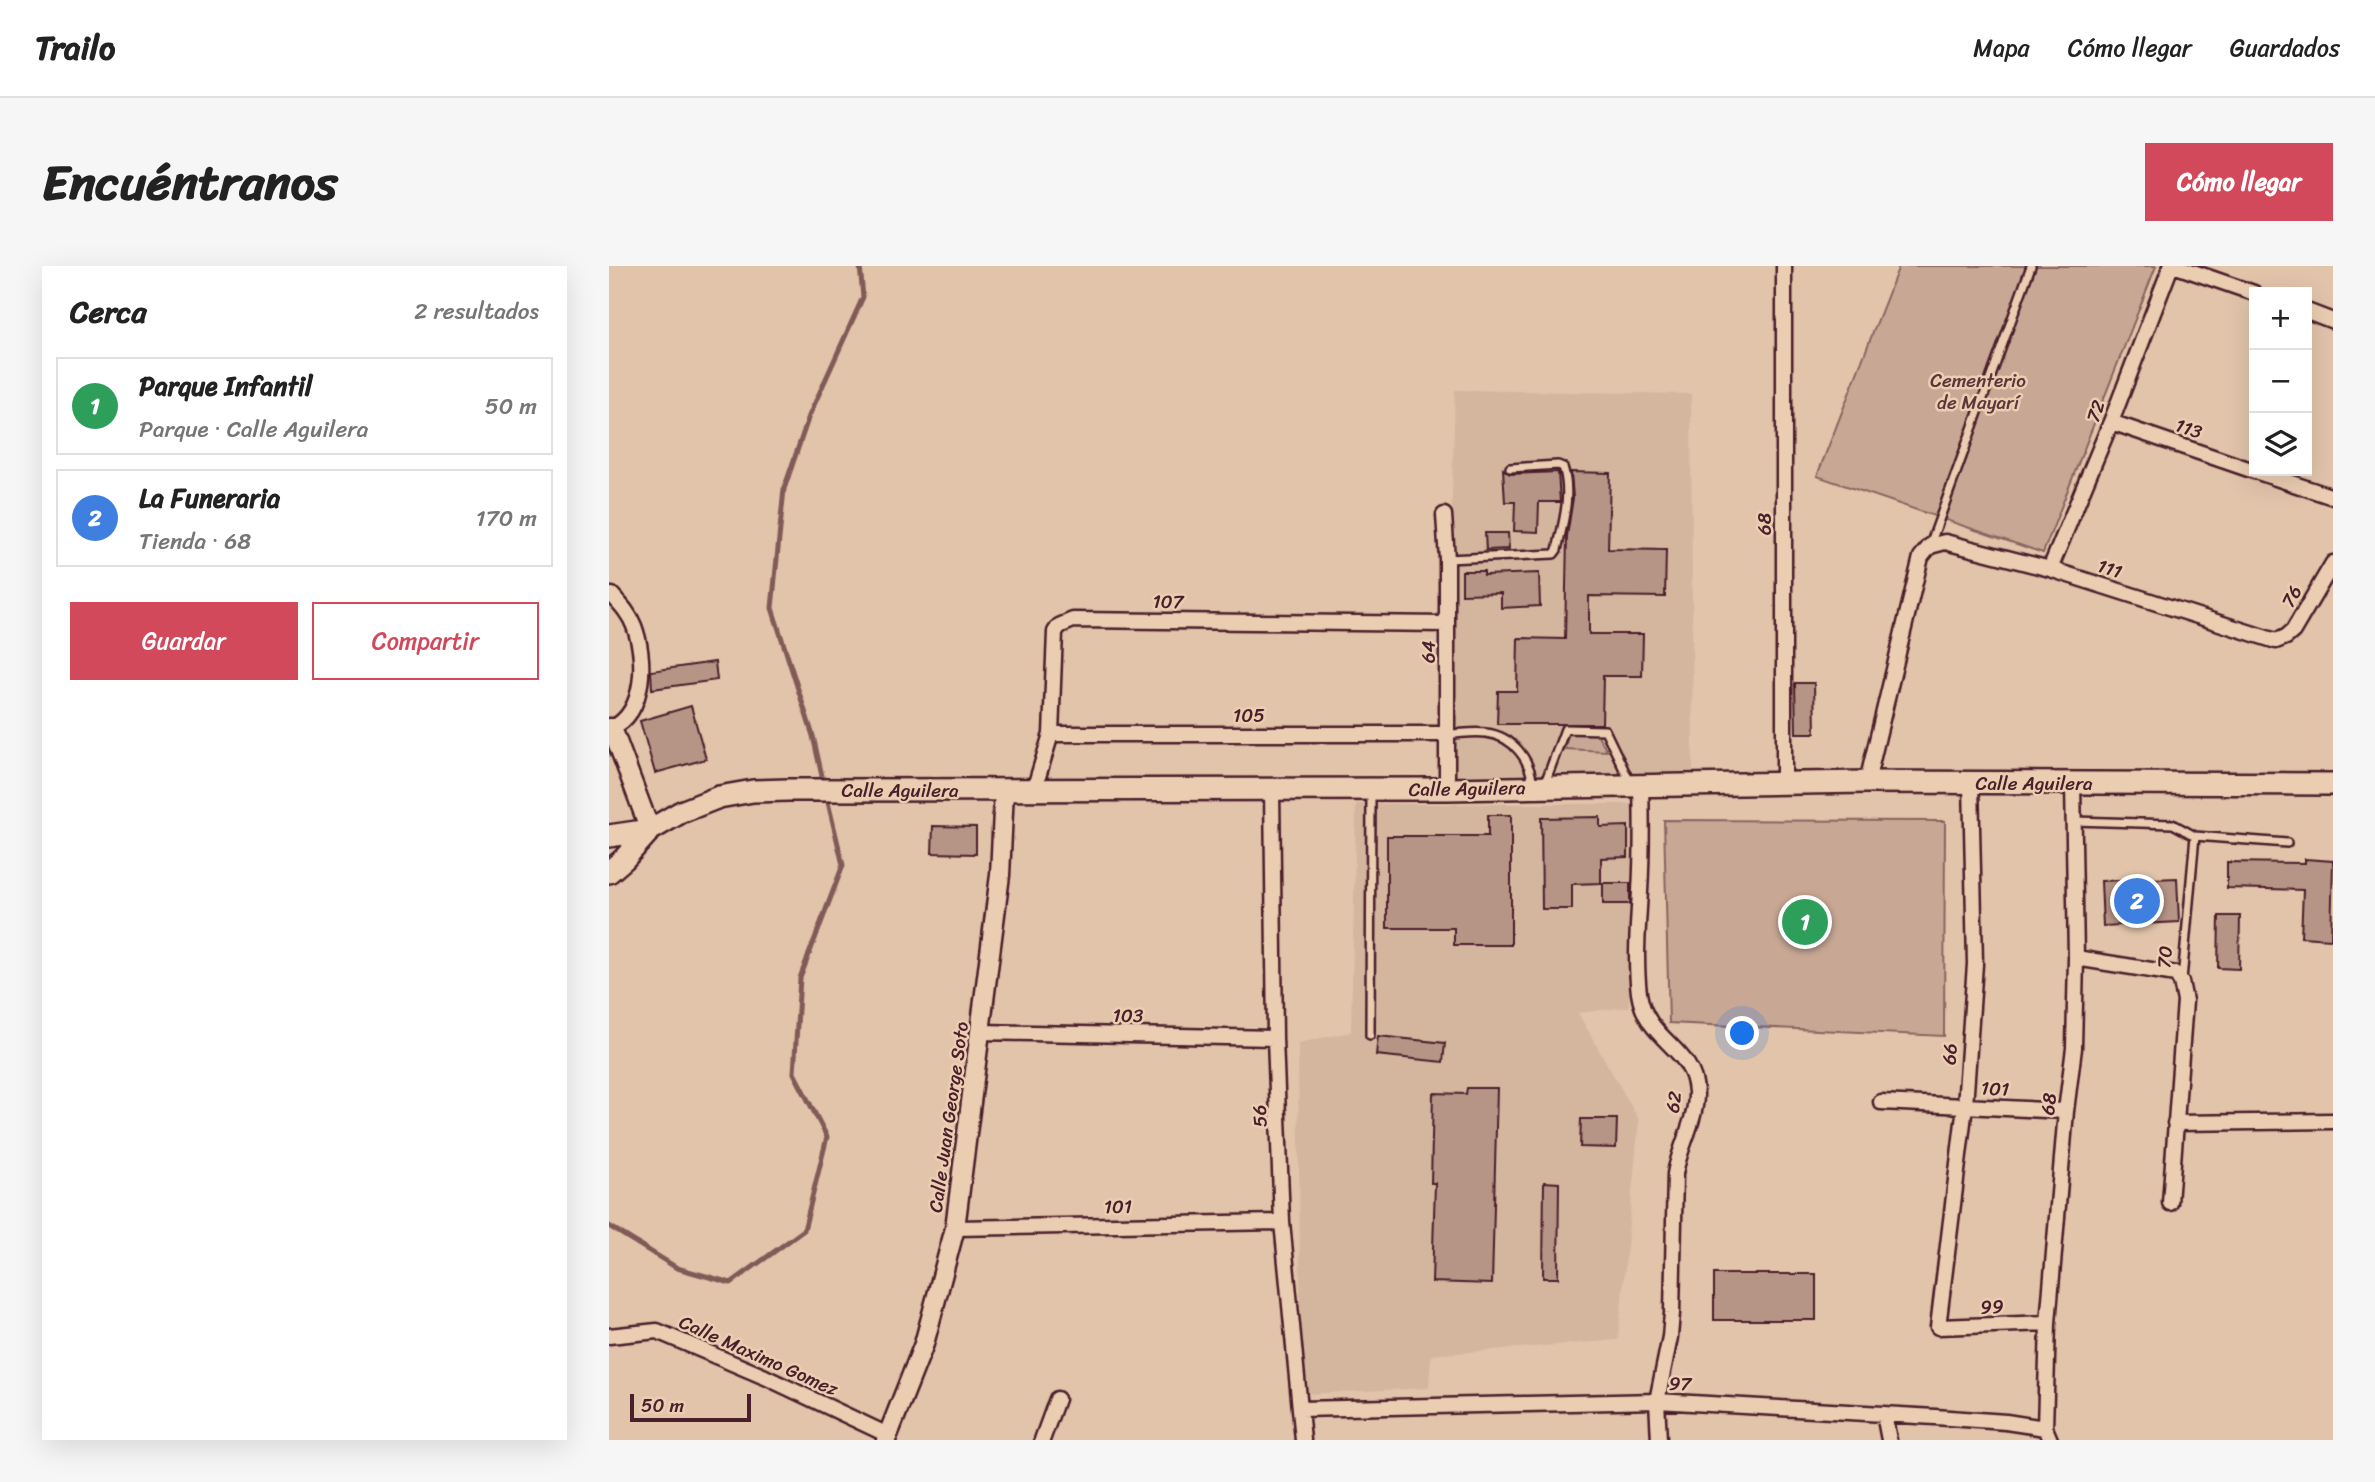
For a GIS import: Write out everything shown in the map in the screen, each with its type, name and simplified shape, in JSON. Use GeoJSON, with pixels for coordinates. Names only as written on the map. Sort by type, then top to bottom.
{"type":"FeatureCollection","features":[{"type":"Feature","properties":{"kind":"main road","name":"Calle Aguilera"},"geometry":{"type":"LineString","coordinates":[[609,837],[650,830],[681,812],[719,797],[753,791],[1447,789],[1867,782],[2333,784]]}},
{"type":"Feature","properties":{"kind":"main road"},"geometry":{"type":"LineString","coordinates":[[614,867],[650,830]]}},
{"type":"Feature","properties":{"kind":"main road"},"geometry":{"type":"LineString","coordinates":[[609,837],[618,845],[614,867]]}},
{"type":"Feature","properties":{"kind":"street","name":"68"},"geometry":{"type":"LineString","coordinates":[[1784,266],[1784,783]]}},
{"type":"Feature","properties":{"kind":"street","name":"72"},"geometry":{"type":"LineString","coordinates":[[2050,569],[2111,422],[2171,266]]}},
{"type":"Feature","properties":{"kind":"street"},"geometry":{"type":"LineString","coordinates":[[2176,266],[2249,291]]}},
{"type":"Feature","properties":{"kind":"street"},"geometry":{"type":"LineString","coordinates":[[2312,314],[2333,321]]}},
{"type":"Feature","properties":{"kind":"street","name":"113"},"geometry":{"type":"LineString","coordinates":[[2111,422],[2249,469]]}},
{"type":"Feature","properties":{"kind":"street","name":"113"},"geometry":{"type":"LineString","coordinates":[[2269,476],[2333,497]]}},
{"type":"Feature","properties":{"kind":"street","name":"64"},"geometry":{"type":"LineString","coordinates":[[1444,515],[1447,559],[1447,789]]}},
{"type":"Feature","properties":{"kind":"street","name":"111"},"geometry":{"type":"LineString","coordinates":[[1930,546],[1945,542],[2050,569],[2276,641]]}},
{"type":"Feature","properties":{"kind":"street"},"geometry":{"type":"LineString","coordinates":[[1867,782],[1921,557],[1930,546]]}},
{"type":"Feature","properties":{"kind":"street","name":"76"},"geometry":{"type":"LineString","coordinates":[[2276,641],[2293,631],[2333,563]]}},
{"type":"Feature","properties":{"kind":"street"},"geometry":{"type":"LineString","coordinates":[[610,591],[625,608],[640,644],[640,680],[634,708],[624,723],[611,728],[650,830]]}},
{"type":"Feature","properties":{"kind":"street","name":"107"},"geometry":{"type":"LineString","coordinates":[[1034,790],[1051,734],[1054,638],[1059,626],[1065,622],[1447,624]]}},
{"type":"Feature","properties":{"kind":"street","name":"105"},"geometry":{"type":"LineString","coordinates":[[1051,734],[1447,734]]}},
{"type":"Feature","properties":{"kind":"street","name":"66"},"geometry":{"type":"LineString","coordinates":[[1938,1327],[1965,1106],[1975,964],[1971,782]]}},
{"type":"Feature","properties":{"kind":"street","name":"68"},"geometry":{"type":"LineString","coordinates":[[2047,1434],[2048,1323],[2074,1048],[2076,958],[2073,783]]}},
{"type":"Feature","properties":{"kind":"street","name":"62"},"geometry":{"type":"LineString","coordinates":[[1636,786],[1642,849],[1638,933],[1639,992],[1650,1024],[1693,1071],[1696,1089],[1696,1102],[1675,1174],[1672,1313],[1657,1401],[1659,1440]]}},
{"type":"Feature","properties":{"kind":"street","name":"56"},"geometry":{"type":"LineString","coordinates":[[1272,789],[1275,1038],[1282,1222],[1303,1440]]}},
{"type":"Feature","properties":{"kind":"street","name":"Calle Juan George Soto"},"geometry":{"type":"LineString","coordinates":[[887,1438],[924,1344],[955,1228],[1000,875],[1004,790]]}},
{"type":"Feature","properties":{"kind":"street"},"geometry":{"type":"LineString","coordinates":[[2076,958],[2176,974],[2181,982]]}},
{"type":"Feature","properties":{"kind":"street","name":"70"},"geometry":{"type":"LineString","coordinates":[[2170,1203],[2185,1001],[2181,982]]}},
{"type":"Feature","properties":{"kind":"street","name":"103"},"geometry":{"type":"LineString","coordinates":[[981,1032],[1275,1038]]}},
{"type":"Feature","properties":{"kind":"street","name":"101"},"geometry":{"type":"LineString","coordinates":[[1881,1102],[2066,1111]]}},
{"type":"Feature","properties":{"kind":"street"},"geometry":{"type":"LineString","coordinates":[[2175,1123],[2333,1121]]}},
{"type":"Feature","properties":{"kind":"street","name":"101"},"geometry":{"type":"LineString","coordinates":[[955,1228],[1282,1222]]}},
{"type":"Feature","properties":{"kind":"street","name":"99"},"geometry":{"type":"LineString","coordinates":[[1938,1327],[2048,1323]]}},
{"type":"Feature","properties":{"kind":"street","name":"Calle Maximo Gomez"},"geometry":{"type":"LineString","coordinates":[[609,1336],[657,1331],[765,1377],[887,1438]]}},
{"type":"Feature","properties":{"kind":"street"},"geometry":{"type":"LineString","coordinates":[[1042,1440],[1057,1399]]}},
{"type":"Feature","properties":{"kind":"street","name":"97"},"geometry":{"type":"LineString","coordinates":[[1300,1409],[1657,1401],[2006,1422],[2047,1434]]}},
{"type":"Feature","properties":{"kind":"street"},"geometry":{"type":"LineString","coordinates":[[1884,1414],[1889,1440]]}},
{"type":"Feature","properties":{"kind":"lane"},"geometry":{"type":"LineString","coordinates":[[1930,546],[2031,266]]}},
{"type":"Feature","properties":{"kind":"lane"},"geometry":{"type":"LineString","coordinates":[[1447,559],[1554,554],[1557,550],[1566,508],[1563,467],[1510,468]]}},
{"type":"Feature","properties":{"kind":"lane"},"geometry":{"type":"LineString","coordinates":[[1538,787],[1565,729],[1605,730],[1636,786]]}},
{"type":"Feature","properties":{"kind":"lane"},"geometry":{"type":"LineString","coordinates":[[1447,734],[1485,733],[1501,736],[1521,754],[1538,787]]}},
{"type":"Feature","properties":{"kind":"lane"},"geometry":{"type":"LineString","coordinates":[[1370,1035],[1371,789]]}},
{"type":"Feature","properties":{"kind":"lane"},"geometry":{"type":"LineString","coordinates":[[2074,821],[2173,824],[2195,836],[2287,843]]}},
{"type":"Feature","properties":{"kind":"lane","name":"70"},"geometry":{"type":"LineString","coordinates":[[2181,982],[2195,836]]}},
{"type":"Feature","properties":{"kind":"shaded area"},"geometry":{"type":"Polygon","coordinates":[[[1455,390],[1691,394],[1693,778],[1444,783],[1455,390]]]}},
{"type":"Feature","properties":{"kind":"shaded area"},"geometry":{"type":"Polygon","coordinates":[[[1356,804],[1638,804],[1629,1007],[1578,1013],[1639,1120],[1618,1340],[1431,1355],[1429,1388],[1301,1394],[1298,1043],[1351,1032],[1356,804]]]}},
{"type":"Feature","properties":{"kind":"green space","name":"Cementerio de Mayarí"},"geometry":{"type":"Polygon","coordinates":[[[1899,266],[2156,266],[2043,553],[1817,476],[1899,266]]]}},
{"type":"Feature","properties":{"kind":"green space"},"geometry":{"type":"Polygon","coordinates":[[[1568,734],[1597,734],[1607,751],[1565,749],[1568,734]]]}},
{"type":"Feature","properties":{"kind":"green space"},"geometry":{"type":"Polygon","coordinates":[[[1664,820],[1945,821],[1944,1036],[1669,1023],[1664,820]]]}},
{"type":"Feature","properties":{"kind":"building"},"geometry":{"type":"Polygon","coordinates":[[[1503,469],[1510,474],[1558,472],[1560,502],[1539,502],[1538,532],[1514,531],[1515,502],[1505,502],[1503,469]]]}},
{"type":"Feature","properties":{"kind":"building"},"geometry":{"type":"Polygon","coordinates":[[[1571,472],[1610,473],[1608,549],[1666,550],[1665,597],[1589,596],[1589,634],[1643,634],[1642,676],[1603,676],[1602,724],[1497,724],[1498,691],[1517,691],[1518,638],[1565,639],[1567,536],[1573,498],[1571,472]]]}},
{"type":"Feature","properties":{"kind":"building"},"geometry":{"type":"Polygon","coordinates":[[[1485,533],[1508,533],[1509,549],[1486,550],[1485,533]]]}},
{"type":"Feature","properties":{"kind":"building"},"geometry":{"type":"Polygon","coordinates":[[[1462,571],[1484,571],[1484,575],[1539,573],[1540,606],[1501,608],[1501,593],[1462,594],[1462,571]]]}},
{"type":"Feature","properties":{"kind":"building"},"geometry":{"type":"Polygon","coordinates":[[[715,662],[717,680],[652,689],[651,671],[715,662]]]}},
{"type":"Feature","properties":{"kind":"building"},"geometry":{"type":"Polygon","coordinates":[[[1795,683],[1814,683],[1815,733],[1796,733],[1795,683]]]}},
{"type":"Feature","properties":{"kind":"building"},"geometry":{"type":"Polygon","coordinates":[[[691,706],[706,759],[655,773],[640,721],[691,706]]]}},
{"type":"Feature","properties":{"kind":"building"},"geometry":{"type":"Polygon","coordinates":[[[1488,815],[1511,815],[1511,945],[1454,945],[1454,928],[1387,928],[1387,836],[1488,836],[1488,815]]]}},
{"type":"Feature","properties":{"kind":"building"},"geometry":{"type":"Polygon","coordinates":[[[1600,817],[1600,827],[1628,826],[1628,857],[1601,858],[1601,883],[1572,884],[1572,909],[1542,909],[1541,818],[1600,817]]]}},
{"type":"Feature","properties":{"kind":"building"},"geometry":{"type":"Polygon","coordinates":[[[933,826],[976,827],[976,854],[932,853],[933,826]]]}},
{"type":"Feature","properties":{"kind":"building"},"geometry":{"type":"Polygon","coordinates":[[[2305,859],[2333,861],[2331,939],[2301,937],[2303,890],[2227,888],[2227,862],[2305,863],[2305,859]]]}},
{"type":"Feature","properties":{"kind":"building"},"geometry":{"type":"Polygon","coordinates":[[[2177,878],[2179,922],[2103,926],[2101,881],[2177,878]]]}},
{"type":"Feature","properties":{"kind":"building"},"geometry":{"type":"Polygon","coordinates":[[[1603,883],[1630,883],[1630,904],[1603,904],[1603,883]]]}},
{"type":"Feature","properties":{"kind":"building"},"geometry":{"type":"Polygon","coordinates":[[[2219,916],[2240,916],[2239,969],[2218,968],[2219,916]]]}},
{"type":"Feature","properties":{"kind":"building"},"geometry":{"type":"Polygon","coordinates":[[[1378,1036],[1445,1043],[1443,1062],[1376,1055],[1378,1036]]]}},
{"type":"Feature","properties":{"kind":"building"},"geometry":{"type":"Polygon","coordinates":[[[1467,1088],[1497,1088],[1492,1284],[1432,1282],[1435,1183],[1431,1183],[1433,1093],[1466,1094],[1467,1088]]]}},
{"type":"Feature","properties":{"kind":"building"},"geometry":{"type":"Polygon","coordinates":[[[1581,1119],[1617,1119],[1616,1148],[1580,1147],[1581,1119]]]}},
{"type":"Feature","properties":{"kind":"building"},"geometry":{"type":"Polygon","coordinates":[[[1544,1182],[1559,1183],[1558,1278],[1543,1278],[1544,1182]]]}},
{"type":"Feature","properties":{"kind":"building"},"geometry":{"type":"Polygon","coordinates":[[[1714,1274],[1816,1274],[1816,1320],[1714,1320],[1714,1274]]]}},
{"type":"Feature","properties":{"kind":"waterway"},"geometry":{"type":"LineString","coordinates":[[824,785],[813,736],[772,608],[784,489],[809,416],[863,297],[860,266]]}},
{"type":"Feature","properties":{"kind":"waterway"},"geometry":{"type":"LineString","coordinates":[[609,1226],[677,1268],[731,1283],[804,1230],[827,1137],[794,1073],[800,978],[843,865],[826,794]]}},
{"type":"Feature","properties":{"kind":"place","name":"La Funeraria"},"geometry":{"type":"Point","coordinates":[2137,901]}},
{"type":"Feature","properties":{"kind":"place","name":"Parque Infantil"},"geometry":{"type":"Point","coordinates":[1805,922]}}]}
